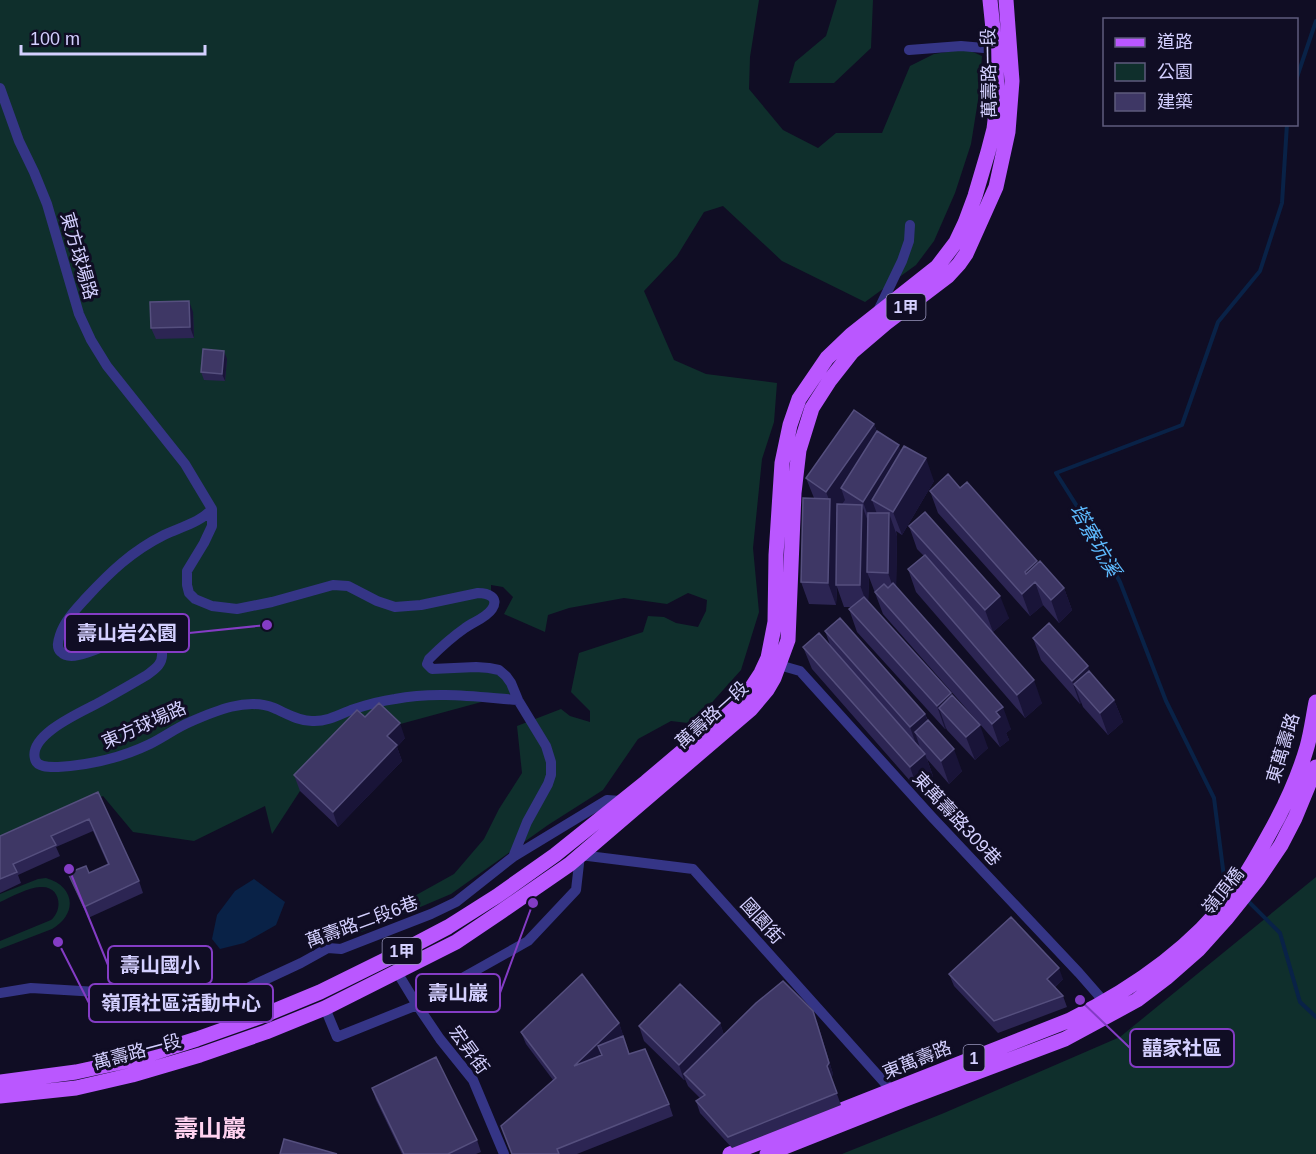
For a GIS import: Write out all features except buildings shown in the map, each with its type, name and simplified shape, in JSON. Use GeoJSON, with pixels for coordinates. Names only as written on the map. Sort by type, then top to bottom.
{"type":"FeatureCollection","features":[{"type":"Feature","properties":{"kind":"main road","name":"萬壽路一段"},"geometry":{"type":"LineString","coordinates":[[0,1096],[76,1088],[132,1075],[200,1055],[325,1008],[456,942],[502,911],[625,807],[751,709],[767,690],[774,662],[788,640],[794,493],[799,450],[812,408],[830,380],[881,318],[937,267],[956,242],[975,196],[988,152],[997,104],[990,0]]}},
{"type":"Feature","properties":{"kind":"main road","name":"萬壽路一段"},"geometry":{"type":"LineString","coordinates":[[881,318],[948,276],[959,264],[966,254],[996,187],[1008,132],[1011,101],[1012,81],[1006,0]]}},
{"type":"Feature","properties":{"kind":"main road","name":"東萬壽路"},"geometry":{"type":"LineString","coordinates":[[1290,812],[1307,748],[1316,702]]}},
{"type":"Feature","properties":{"kind":"main road","name":"東萬壽路"},"geometry":{"type":"LineString","coordinates":[[1290,812],[1316,766]]}},
{"type":"Feature","properties":{"kind":"main road","name":"嶺頂橋"},"geometry":{"type":"LineString","coordinates":[[1201,930],[1232,894],[1290,812]]}},
{"type":"Feature","properties":{"kind":"main road","name":"嶺頂橋"},"geometry":{"type":"LineString","coordinates":[[1167,978],[1199,949],[1258,879],[1281,845],[1290,812]]}},
{"type":"Feature","properties":{"kind":"main road","name":"萬壽路一段"},"geometry":{"type":"LineString","coordinates":[[0,1082],[76,1072],[131,1060],[262,1016],[320,992],[448,927],[576,849]]}},
{"type":"Feature","properties":{"kind":"main road","name":"東萬壽路"},"geometry":{"type":"LineString","coordinates":[[767,1154],[1065,1039],[1110,1008],[1201,930]]}},
{"type":"Feature","properties":{"kind":"main road","name":"東萬壽路"},"geometry":{"type":"LineString","coordinates":[[730,1154],[1070,1020],[1137,1000],[1167,978]]}},
{"type":"Feature","properties":{"kind":"street"},"geometry":{"type":"LineString","coordinates":[[909,50],[961,46],[995,49]]}},
{"type":"Feature","properties":{"kind":"street","name":"東方球場路"},"geometry":{"type":"LineString","coordinates":[[0,88],[19,141],[47,204],[79,314],[91,340],[107,366],[186,464],[212,509],[205,517],[165,534],[123,560],[71,615],[58,640],[60,652],[65,655],[79,656],[118,641],[140,636],[156,641],[160,646],[162,657],[158,667],[147,675],[49,731],[36,748],[34,755],[38,764],[56,767],[100,762],[150,744],[189,722],[235,705],[253,704],[272,707],[288,715],[312,722],[336,717],[372,704],[417,696],[447,695],[518,700]]}},
{"type":"Feature","properties":{"kind":"street"},"geometry":{"type":"LineString","coordinates":[[881,318],[909,241],[910,225]]}},
{"type":"Feature","properties":{"kind":"street"},"geometry":{"type":"LineString","coordinates":[[212,509],[212,526],[187,571],[189,593],[195,599],[212,606],[237,609],[333,585],[348,586],[377,601],[395,607],[421,605],[466,595],[486,593],[490,595],[494,604],[492,610],[465,628],[429,659],[427,664],[432,669],[476,667],[499,670],[511,683],[518,700],[546,746],[551,762],[551,775],[527,822],[513,857]]}},
{"type":"Feature","properties":{"kind":"street","name":"東萬壽路309巷"},"geometry":{"type":"LineString","coordinates":[[774,662],[800,672],[1110,1008]]}},
{"type":"Feature","properties":{"kind":"street"},"geometry":{"type":"LineString","coordinates":[[513,857],[607,800],[625,807]]}},
{"type":"Feature","properties":{"kind":"street"},"geometry":{"type":"LineString","coordinates":[[325,1008],[338,1037],[417,1005],[528,941],[576,890],[576,849]]}},
{"type":"Feature","properties":{"kind":"street","name":"國園街"},"geometry":{"type":"LineString","coordinates":[[576,849],[693,869],[892,1091]]}},
{"type":"Feature","properties":{"kind":"street","name":"萬壽路二段6巷"},"geometry":{"type":"LineString","coordinates":[[0,993],[31,988],[131,994],[176,1008],[194,1008],[243,990],[328,948],[341,949],[431,914],[456,902],[513,857]]}},
{"type":"Feature","properties":{"kind":"street","name":"宏昇街"},"geometry":{"type":"LineString","coordinates":[[397,972],[440,1039],[474,1080],[504,1154]]}},
{"type":"Feature","properties":{"kind":"green space"},"geometry":{"type":"Polygon","coordinates":[[[0,0],[759,0],[750,57],[749,89],[783,130],[818,148],[836,133],[882,133],[910,66],[934,54],[966,49],[982,56],[971,144],[955,193],[934,241],[916,265],[865,302],[782,261],[723,206],[704,212],[677,256],[644,291],[674,360],[706,374],[777,383],[774,422],[762,459],[753,548],[759,612],[741,670],[706,709],[696,724],[671,721],[638,739],[603,790],[548,825],[451,894],[359,933],[366,923],[454,874],[484,839],[499,809],[522,773],[517,726],[561,709],[570,716],[590,722],[590,711],[571,692],[579,653],[643,632],[648,616],[664,617],[676,623],[698,627],[706,611],[707,600],[688,593],[667,604],[624,598],[569,608],[548,615],[545,632],[504,614],[513,597],[503,587],[491,585],[494,604],[427,664],[506,676],[515,693],[393,726],[363,725],[300,791],[272,834],[265,806],[194,841],[133,832],[103,796],[0,844],[0,0]]]}},
{"type":"Feature","properties":{"kind":"green space"},"geometry":{"type":"Polygon","coordinates":[[[837,0],[873,0],[871,48],[834,83],[789,83],[795,62],[826,36],[837,0]]]}},
{"type":"Feature","properties":{"kind":"green space"},"geometry":{"type":"Polygon","coordinates":[[[1316,877],[1316,1154],[842,1154],[1120,1037],[1316,877]]]}},
{"type":"Feature","properties":{"kind":"green space"},"geometry":{"type":"Polygon","coordinates":[[[46,878],[63,887],[67,894],[70,901],[66,916],[52,929],[0,949],[0,941],[51,920],[59,904],[56,894],[47,887],[31,889],[0,902],[0,894],[46,878]]]}},
{"type":"Feature","properties":{"kind":"water"},"geometry":{"type":"Polygon","coordinates":[[[254,879],[285,902],[276,925],[244,943],[220,949],[212,939],[217,915],[235,891],[254,879]]]}},
{"type":"Feature","properties":{"kind":"waterway","name":"塔寮坑溪"},"geometry":{"type":"LineString","coordinates":[[1298,74],[1316,21]]}},
{"type":"Feature","properties":{"kind":"waterway","name":"塔寮坑溪"},"geometry":{"type":"LineString","coordinates":[[1233,887],[1224,877],[1214,798],[1166,701],[1120,582],[1092,530],[1056,473],[1182,425],[1218,322],[1260,271],[1282,203],[1287,126]]}},
{"type":"Feature","properties":{"kind":"waterway","name":"塔寮坑溪"},"geometry":{"type":"LineString","coordinates":[[1247,900],[1280,933],[1300,1002],[1316,1017]]}},
{"type":"Feature","properties":{"kind":"place","name":"壽山岩公園"},"geometry":{"type":"Point","coordinates":[267,625]}},
{"type":"Feature","properties":{"kind":"place","name":"壽山國小"},"geometry":{"type":"Point","coordinates":[69,869]}},
{"type":"Feature","properties":{"kind":"place","name":"壽山巖"},"geometry":{"type":"Point","coordinates":[533,903]}},
{"type":"Feature","properties":{"kind":"place","name":"嶺頂社區活動中心"},"geometry":{"type":"Point","coordinates":[58,942]}},
{"type":"Feature","properties":{"kind":"place","name":"囍家社區"},"geometry":{"type":"Point","coordinates":[1080,1000]}},
{"type":"Feature","properties":{"kind":"district","name":"壽山巖"},"geometry":{"type":"Point","coordinates":[210,1129]}}]}
